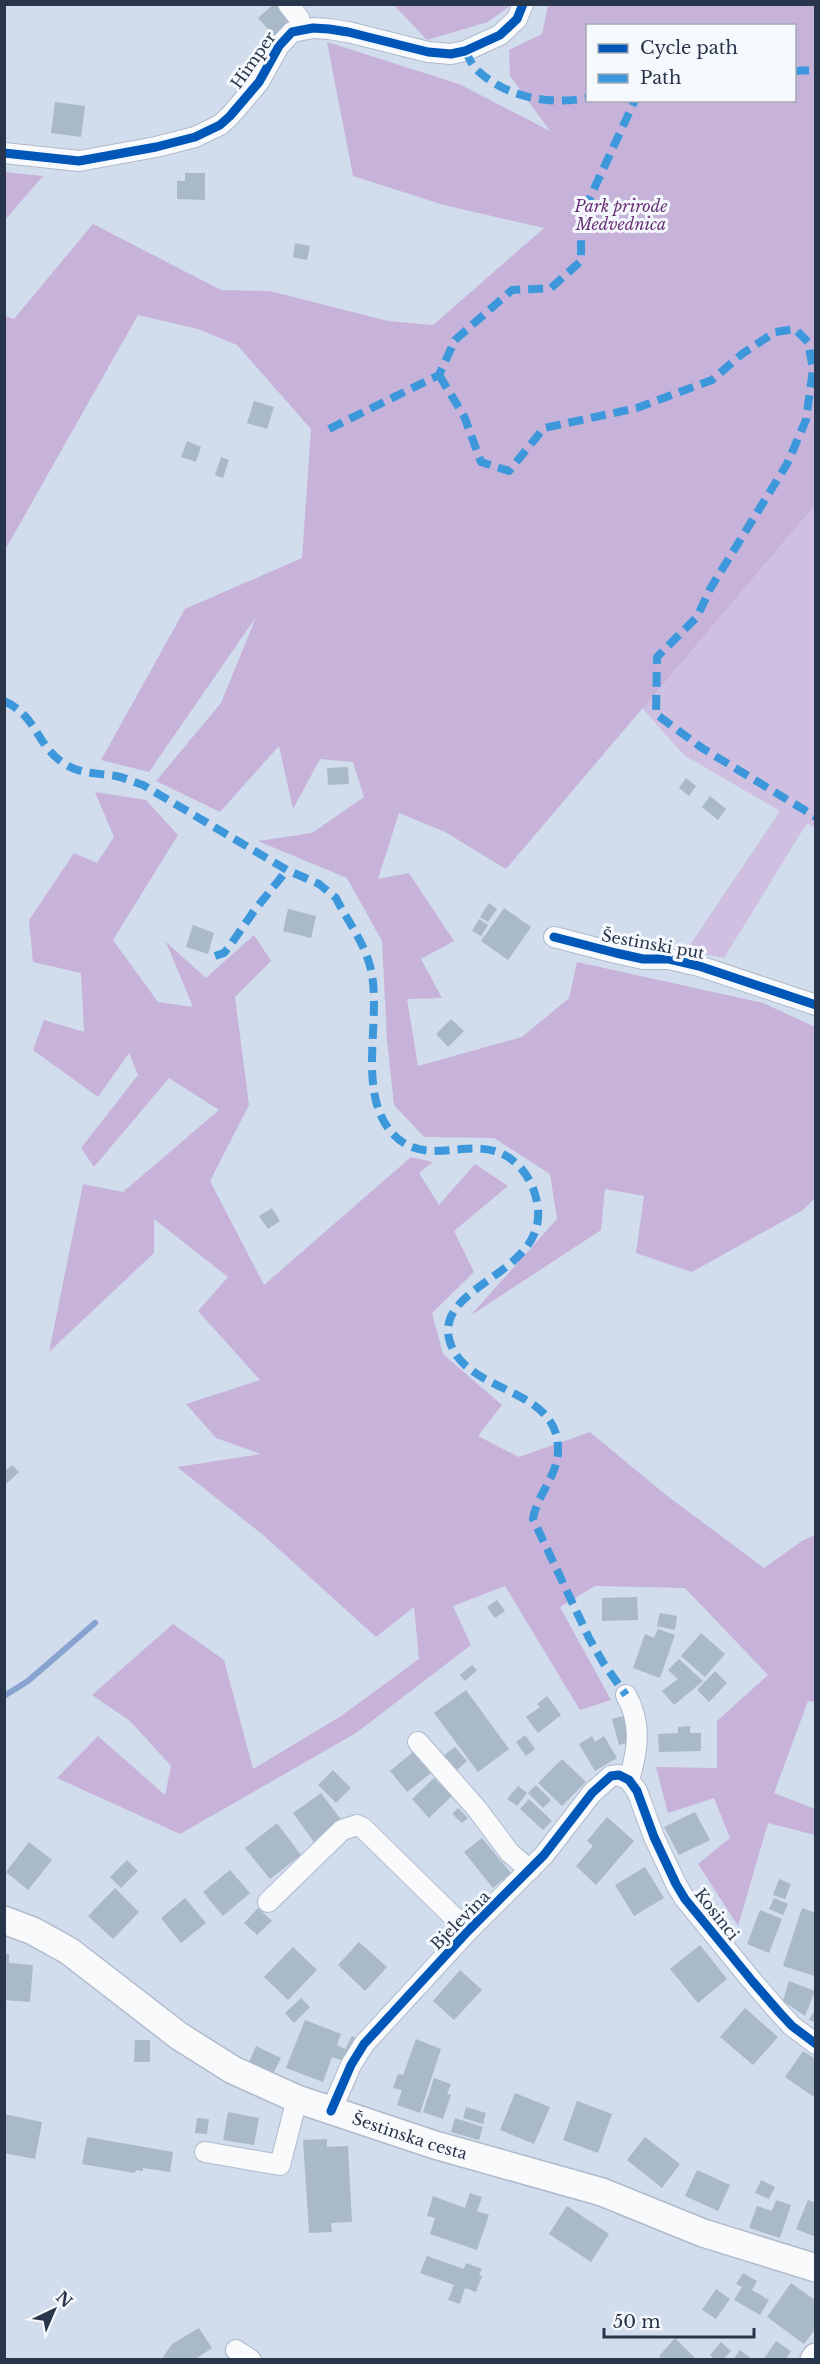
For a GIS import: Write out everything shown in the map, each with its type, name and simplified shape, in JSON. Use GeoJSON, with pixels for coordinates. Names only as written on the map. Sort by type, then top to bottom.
{"type":"FeatureCollection","features":[{"type":"Feature","properties":{"kind":"main road","name":"Šestinska cesta"},"geometry":{"type":"LineString","coordinates":[[4,1920],[33,1931],[69,1951],[179,2036],[233,2070],[297,2099],[435,2145],[602,2192],[703,2233],[816,2268]]}},
{"type":"Feature","properties":{"kind":"street","name":"Himper"},"geometry":{"type":"LineString","coordinates":[[288,4],[299,18],[300,29]]}},
{"type":"Feature","properties":{"kind":"street","name":"Himper"},"geometry":{"type":"LineString","coordinates":[[4,153],[79,161],[156,147],[195,137],[220,125],[230,116],[259,81],[284,39],[292,32],[313,28],[348,32],[428,52],[451,54],[465,51],[500,35],[517,19],[522,4]]}},
{"type":"Feature","properties":{"kind":"street","name":"Šestinski put"},"geometry":{"type":"LineString","coordinates":[[554,938],[643,959],[669,959],[699,966],[816,1005]]}},
{"type":"Feature","properties":{"kind":"street"},"geometry":{"type":"LineString","coordinates":[[626,1695],[636,1716],[638,1729],[635,1759],[629,1780]]}},
{"type":"Feature","properties":{"kind":"street"},"geometry":{"type":"LineString","coordinates":[[418,1742],[477,1809],[510,1853],[531,1870]]}},
{"type":"Feature","properties":{"kind":"street","name":"Bjelevina"},"geometry":{"type":"LineString","coordinates":[[331,2110],[364,2044],[468,1931],[531,1870],[603,1782],[611,1776],[619,1775],[629,1780]]}},
{"type":"Feature","properties":{"kind":"street","name":"Kosinci"},"geometry":{"type":"LineString","coordinates":[[629,1780],[638,1791],[662,1855],[685,1899],[792,2026],[816,2044]]}},
{"type":"Feature","properties":{"kind":"street","name":"Bjelevina"},"geometry":{"type":"LineString","coordinates":[[268,1902],[342,1830],[357,1825],[363,1828],[468,1931]]}},
{"type":"Feature","properties":{"kind":"street"},"geometry":{"type":"LineString","coordinates":[[205,2152],[280,2165],[297,2099]]}},
{"type":"Feature","properties":{"kind":"shaded area"},"geometry":{"type":"Polygon","coordinates":[[[815,505],[815,828],[807,823],[724,958],[686,951],[780,811],[684,755],[642,708],[815,505]]]}},
{"type":"Feature","properties":{"kind":"green space"},"geometry":{"type":"Polygon","coordinates":[[[394,5],[511,5],[488,22],[427,40],[394,5]]]}},
{"type":"Feature","properties":{"kind":"green space","name":"Park prirode Medvednica"},"geometry":{"type":"Polygon","coordinates":[[[548,5],[815,5],[815,505],[506,869],[445,832],[399,813],[378,879],[409,873],[454,941],[421,959],[442,998],[407,999],[418,1066],[522,1037],[569,998],[577,962],[763,1003],[815,1027],[815,1198],[803,1210],[692,1272],[636,1253],[644,1196],[605,1189],[601,1230],[470,1316],[557,1219],[550,1174],[494,1138],[424,1137],[394,1105],[387,1040],[382,941],[347,878],[258,841],[312,833],[364,797],[353,762],[320,759],[293,809],[279,746],[220,812],[156,781],[221,703],[256,617],[149,772],[101,760],[185,609],[302,558],[311,429],[237,345],[198,329],[138,315],[5,550],[5,316],[14,319],[93,224],[221,290],[270,291],[388,321],[433,325],[544,228],[444,205],[353,176],[327,42],[459,84],[550,131],[510,76],[509,50],[542,34],[548,5]]]}},
{"type":"Feature","properties":{"kind":"green space"},"geometry":{"type":"Polygon","coordinates":[[[4,172],[43,176],[5,220],[4,172]]]}},
{"type":"Feature","properties":{"kind":"green space"},"geometry":{"type":"Polygon","coordinates":[[[95,792],[146,800],[178,835],[113,940],[158,1002],[193,1007],[166,942],[206,978],[254,935],[271,961],[235,997],[249,1105],[210,1181],[264,1285],[411,1157],[433,1162],[419,1173],[439,1205],[475,1164],[508,1186],[454,1231],[474,1272],[432,1313],[443,1354],[502,1405],[478,1436],[519,1457],[590,1432],[666,1495],[764,1568],[802,1541],[815,1535],[815,1702],[808,1701],[774,1793],[815,1809],[815,1835],[768,1823],[738,1926],[698,1864],[730,1838],[714,1798],[668,1813],[656,1767],[717,1768],[717,1721],[768,1675],[685,1588],[595,1586],[560,1607],[611,1700],[580,1710],[505,1586],[453,1606],[471,1645],[356,1733],[180,1834],[57,1778],[98,1736],[165,1795],[171,1766],[130,1721],[92,1695],[173,1624],[224,1660],[253,1769],[341,1716],[419,1659],[414,1607],[376,1637],[262,1534],[177,1467],[261,1454],[216,1438],[186,1404],[260,1380],[198,1311],[228,1277],[154,1219],[154,1253],[49,1352],[83,1184],[123,1192],[219,1110],[169,1078],[94,1167],[81,1148],[138,1075],[129,1053],[98,1097],[33,1050],[44,1020],[84,1032],[81,973],[33,962],[29,920],[74,853],[97,863],[114,837],[95,792]]]}},
{"type":"Feature","properties":{"kind":"building"},"geometry":{"type":"Polygon","coordinates":[[[274,4],[285,4],[296,17],[274,36],[258,18],[274,4]]]}},
{"type":"Feature","properties":{"kind":"building"},"geometry":{"type":"Polygon","coordinates":[[[55,102],[85,106],[81,137],[51,133],[55,102]]]}},
{"type":"Feature","properties":{"kind":"building"},"geometry":{"type":"Polygon","coordinates":[[[185,173],[205,173],[205,200],[177,199],[177,181],[185,181],[185,173]]]}},
{"type":"Feature","properties":{"kind":"building"},"geometry":{"type":"Polygon","coordinates":[[[295,243],[310,246],[307,260],[293,257],[295,243]]]}},
{"type":"Feature","properties":{"kind":"building"},"geometry":{"type":"Polygon","coordinates":[[[254,401],[274,407],[267,429],[247,423],[254,401]]]}},
{"type":"Feature","properties":{"kind":"building"},"geometry":{"type":"Polygon","coordinates":[[[187,441],[201,447],[196,462],[181,457],[187,441]]]}},
{"type":"Feature","properties":{"kind":"building"},"geometry":{"type":"Polygon","coordinates":[[[221,457],[229,460],[223,478],[215,475],[221,457]]]}},
{"type":"Feature","properties":{"kind":"building"},"geometry":{"type":"Polygon","coordinates":[[[348,767],[349,784],[328,785],[327,768],[348,767]]]}},
{"type":"Feature","properties":{"kind":"building"},"geometry":{"type":"Polygon","coordinates":[[[686,778],[696,786],[689,796],[679,788],[686,778]]]}},
{"type":"Feature","properties":{"kind":"building"},"geometry":{"type":"Polygon","coordinates":[[[710,796],[726,809],[718,820],[702,807],[710,796]]]}},
{"type":"Feature","properties":{"kind":"building"},"geometry":{"type":"Polygon","coordinates":[[[489,903],[497,909],[488,922],[480,917],[489,903]]]}},
{"type":"Feature","properties":{"kind":"building"},"geometry":{"type":"Polygon","coordinates":[[[504,908],[531,927],[508,960],[481,941],[504,908]]]}},
{"type":"Feature","properties":{"kind":"building"},"geometry":{"type":"Polygon","coordinates":[[[288,909],[316,916],[311,938],[283,931],[288,909]]]}},
{"type":"Feature","properties":{"kind":"building"},"geometry":{"type":"Polygon","coordinates":[[[479,919],[488,925],[481,936],[472,931],[479,919]]]}},
{"type":"Feature","properties":{"kind":"building"},"geometry":{"type":"Polygon","coordinates":[[[193,925],[214,933],[208,954],[186,947],[193,925]]]}},
{"type":"Feature","properties":{"kind":"building"},"geometry":{"type":"Polygon","coordinates":[[[451,1019],[464,1031],[448,1047],[436,1034],[451,1019]]]}},
{"type":"Feature","properties":{"kind":"building"},"geometry":{"type":"Polygon","coordinates":[[[272,1208],[280,1221],[268,1229],[259,1216],[272,1208]]]}},
{"type":"Feature","properties":{"kind":"building"},"geometry":{"type":"Polygon","coordinates":[[[12,1465],[19,1472],[4,1486],[4,1472],[12,1465]]]}},
{"type":"Feature","properties":{"kind":"building"},"geometry":{"type":"Polygon","coordinates":[[[637,1597],[638,1620],[602,1621],[602,1598],[637,1597]]]}},
{"type":"Feature","properties":{"kind":"building"},"geometry":{"type":"Polygon","coordinates":[[[497,1600],[505,1611],[495,1618],[487,1607],[497,1600]]]}},
{"type":"Feature","properties":{"kind":"building"},"geometry":{"type":"Polygon","coordinates":[[[660,1613],[677,1616],[675,1630],[657,1626],[660,1613]]]}},
{"type":"Feature","properties":{"kind":"building"},"geometry":{"type":"Polygon","coordinates":[[[658,1629],[675,1635],[660,1678],[633,1668],[645,1634],[654,1638],[658,1629]]]}},
{"type":"Feature","properties":{"kind":"building"},"geometry":{"type":"Polygon","coordinates":[[[701,1633],[725,1654],[705,1677],[681,1656],[701,1633]]]}},
{"type":"Feature","properties":{"kind":"building"},"geometry":{"type":"Polygon","coordinates":[[[679,1659],[703,1681],[674,1705],[662,1691],[678,1679],[668,1670],[679,1659]]]}},
{"type":"Feature","properties":{"kind":"building"},"geometry":{"type":"Polygon","coordinates":[[[472,1665],[477,1670],[465,1681],[460,1675],[472,1665]]]}},
{"type":"Feature","properties":{"kind":"building"},"geometry":{"type":"Polygon","coordinates":[[[715,1671],[727,1683],[709,1702],[697,1690],[715,1671]]]}},
{"type":"Feature","properties":{"kind":"building"},"geometry":{"type":"Polygon","coordinates":[[[466,1690],[509,1749],[478,1772],[434,1713],[466,1690]]]}},
{"type":"Feature","properties":{"kind":"building"},"geometry":{"type":"Polygon","coordinates":[[[547,1696],[561,1715],[538,1733],[526,1717],[540,1707],[537,1704],[547,1696]]]}},
{"type":"Feature","properties":{"kind":"building"},"geometry":{"type":"Polygon","coordinates":[[[627,1715],[634,1741],[619,1745],[612,1719],[627,1715]]]}},
{"type":"Feature","properties":{"kind":"building"},"geometry":{"type":"Polygon","coordinates":[[[690,1726],[690,1733],[701,1733],[701,1751],[659,1752],[658,1734],[678,1733],[678,1727],[690,1726]]]}},
{"type":"Feature","properties":{"kind":"building"},"geometry":{"type":"Polygon","coordinates":[[[525,1735],[535,1749],[526,1756],[516,1742],[525,1735]]]}},
{"type":"Feature","properties":{"kind":"building"},"geometry":{"type":"Polygon","coordinates":[[[592,1736],[595,1742],[604,1736],[617,1758],[595,1771],[579,1744],[592,1736]]]}},
{"type":"Feature","properties":{"kind":"building"},"geometry":{"type":"Polygon","coordinates":[[[455,1747],[467,1761],[456,1771],[443,1756],[455,1747]]]}},
{"type":"Feature","properties":{"kind":"building"},"geometry":{"type":"Polygon","coordinates":[[[413,1752],[431,1773],[407,1792],[390,1771],[413,1752]]]}},
{"type":"Feature","properties":{"kind":"building"},"geometry":{"type":"Polygon","coordinates":[[[562,1759],[586,1782],[562,1806],[538,1783],[562,1759]]]}},
{"type":"Feature","properties":{"kind":"building"},"geometry":{"type":"Polygon","coordinates":[[[333,1770],[351,1788],[336,1803],[318,1785],[333,1770]]]}},
{"type":"Feature","properties":{"kind":"building"},"geometry":{"type":"Polygon","coordinates":[[[434,1778],[452,1796],[429,1818],[412,1799],[434,1778]]]}},
{"type":"Feature","properties":{"kind":"building"},"geometry":{"type":"Polygon","coordinates":[[[536,1785],[551,1800],[543,1808],[528,1793],[536,1785]]]}},
{"type":"Feature","properties":{"kind":"building"},"geometry":{"type":"Polygon","coordinates":[[[518,1786],[527,1793],[517,1806],[507,1799],[518,1786]]]}},
{"type":"Feature","properties":{"kind":"building"},"geometry":{"type":"Polygon","coordinates":[[[321,1793],[342,1821],[314,1842],[293,1813],[321,1793]]]}},
{"type":"Feature","properties":{"kind":"building"},"geometry":{"type":"Polygon","coordinates":[[[529,1799],[552,1821],[543,1830],[520,1809],[529,1799]]]}},
{"type":"Feature","properties":{"kind":"building"},"geometry":{"type":"Polygon","coordinates":[[[458,1808],[468,1818],[462,1823],[452,1814],[458,1808]]]}},
{"type":"Feature","properties":{"kind":"building"},"geometry":{"type":"Polygon","coordinates":[[[695,1812],[710,1840],[679,1855],[664,1827],[695,1812]]]}},
{"type":"Feature","properties":{"kind":"building"},"geometry":{"type":"Polygon","coordinates":[[[607,1817],[634,1841],[596,1885],[576,1866],[593,1846],[587,1841],[607,1817]]]}},
{"type":"Feature","properties":{"kind":"building"},"geometry":{"type":"Polygon","coordinates":[[[277,1823],[301,1855],[270,1879],[245,1848],[277,1823]]]}},
{"type":"Feature","properties":{"kind":"building"},"geometry":{"type":"Polygon","coordinates":[[[482,1838],[511,1873],[493,1888],[464,1852],[482,1838]]]}},
{"type":"Feature","properties":{"kind":"building"},"geometry":{"type":"Polygon","coordinates":[[[29,1842],[52,1860],[28,1890],[6,1872],[29,1842]]]}},
{"type":"Feature","properties":{"kind":"building"},"geometry":{"type":"Polygon","coordinates":[[[127,1860],[138,1871],[121,1888],[110,1877],[127,1860]]]}},
{"type":"Feature","properties":{"kind":"building"},"geometry":{"type":"Polygon","coordinates":[[[645,1867],[664,1898],[634,1916],[615,1885],[645,1867]]]}},
{"type":"Feature","properties":{"kind":"building"},"geometry":{"type":"Polygon","coordinates":[[[230,1870],[250,1893],[223,1916],[203,1892],[230,1870]]]}},
{"type":"Feature","properties":{"kind":"building"},"geometry":{"type":"Polygon","coordinates":[[[779,1879],[791,1884],[785,1899],[773,1895],[779,1879]]]}},
{"type":"Feature","properties":{"kind":"building"},"geometry":{"type":"Polygon","coordinates":[[[115,1888],[139,1912],[113,1939],[88,1916],[115,1888]]]}},
{"type":"Feature","properties":{"kind":"building"},"geometry":{"type":"Polygon","coordinates":[[[185,1898],[206,1923],[181,1943],[161,1918],[185,1898]]]}},
{"type":"Feature","properties":{"kind":"building"},"geometry":{"type":"Polygon","coordinates":[[[774,1898],[788,1904],[783,1915],[769,1909],[774,1898]]]}},
{"type":"Feature","properties":{"kind":"building"},"geometry":{"type":"Polygon","coordinates":[[[258,1908],[272,1921],[257,1935],[244,1923],[258,1908]]]}},
{"type":"Feature","properties":{"kind":"building"},"geometry":{"type":"Polygon","coordinates":[[[802,1908],[816,1913],[815,1976],[783,1966],[802,1908]]]}},
{"type":"Feature","properties":{"kind":"building"},"geometry":{"type":"Polygon","coordinates":[[[760,1910],[782,1919],[769,1953],[747,1944],[760,1910]]]}},
{"type":"Feature","properties":{"kind":"building"},"geometry":{"type":"Polygon","coordinates":[[[359,1942],[387,1967],[365,1991],[338,1965],[359,1942]]]}},
{"type":"Feature","properties":{"kind":"building"},"geometry":{"type":"Polygon","coordinates":[[[700,1945],[727,1979],[698,2003],[670,1969],[700,1945]]]}},
{"type":"Feature","properties":{"kind":"building"},"geometry":{"type":"Polygon","coordinates":[[[293,1947],[317,1970],[288,2000],[264,1977],[293,1947]]]}},
{"type":"Feature","properties":{"kind":"building"},"geometry":{"type":"Polygon","coordinates":[[[4,1954],[9,1954],[9,1963],[33,1965],[30,2002],[4,2000],[4,1954]]]}},
{"type":"Feature","properties":{"kind":"building"},"geometry":{"type":"Polygon","coordinates":[[[460,1970],[482,1990],[454,2020],[433,2001],[460,1970]]]}},
{"type":"Feature","properties":{"kind":"building"},"geometry":{"type":"Polygon","coordinates":[[[789,1981],[815,1991],[805,2016],[783,2001],[789,1981]]]}},
{"type":"Feature","properties":{"kind":"building"},"geometry":{"type":"Polygon","coordinates":[[[301,1998],[310,2007],[294,2023],[285,2013],[301,1998]]]}},
{"type":"Feature","properties":{"kind":"building"},"geometry":{"type":"Polygon","coordinates":[[[745,2008],[778,2037],[753,2065],[720,2037],[745,2008]]]}},
{"type":"Feature","properties":{"kind":"building"},"geometry":{"type":"Polygon","coordinates":[[[816,2008],[816,2023],[809,2020],[816,2008]]]}},
{"type":"Feature","properties":{"kind":"building"},"geometry":{"type":"Polygon","coordinates":[[[305,2020],[341,2034],[337,2045],[345,2049],[352,2036],[361,2040],[349,2063],[332,2057],[323,2082],[286,2068],[305,2020]]]}},
{"type":"Feature","properties":{"kind":"building"},"geometry":{"type":"Polygon","coordinates":[[[416,2039],[441,2049],[420,2113],[397,2105],[402,2090],[393,2088],[398,2074],[403,2075],[416,2039]]]}},
{"type":"Feature","properties":{"kind":"building"},"geometry":{"type":"Polygon","coordinates":[[[135,2040],[150,2040],[150,2062],[134,2062],[135,2040]]]}},
{"type":"Feature","properties":{"kind":"building"},"geometry":{"type":"Polygon","coordinates":[[[256,2046],[281,2058],[272,2076],[248,2065],[256,2046]]]}},
{"type":"Feature","properties":{"kind":"building"},"geometry":{"type":"Polygon","coordinates":[[[803,2051],[816,2059],[814,2097],[785,2077],[803,2051]]]}},
{"type":"Feature","properties":{"kind":"building"},"geometry":{"type":"Polygon","coordinates":[[[434,2078],[451,2084],[447,2094],[451,2095],[443,2119],[423,2112],[434,2078]]]}},
{"type":"Feature","properties":{"kind":"building"},"geometry":{"type":"Polygon","coordinates":[[[515,2093],[550,2107],[534,2144],[500,2130],[515,2093]]]}},
{"type":"Feature","properties":{"kind":"building"},"geometry":{"type":"Polygon","coordinates":[[[577,2101],[612,2114],[598,2153],[563,2140],[577,2101]]]}},
{"type":"Feature","properties":{"kind":"building"},"geometry":{"type":"Polygon","coordinates":[[[466,2107],[486,2113],[483,2124],[463,2118],[466,2107]]]}},
{"type":"Feature","properties":{"kind":"building"},"geometry":{"type":"Polygon","coordinates":[[[228,2112],[259,2118],[254,2145],[223,2140],[228,2112]]]}},
{"type":"Feature","properties":{"kind":"building"},"geometry":{"type":"Polygon","coordinates":[[[4,2114],[42,2122],[35,2159],[4,2153],[4,2114]]]}},
{"type":"Feature","properties":{"kind":"building"},"geometry":{"type":"Polygon","coordinates":[[[197,2118],[209,2119],[207,2134],[195,2133],[197,2118]]]}},
{"type":"Feature","properties":{"kind":"building"},"geometry":{"type":"Polygon","coordinates":[[[455,2118],[483,2127],[479,2140],[451,2132],[455,2118]]]}},
{"type":"Feature","properties":{"kind":"building"},"geometry":{"type":"Polygon","coordinates":[[[87,2137],[173,2152],[170,2172],[143,2168],[143,2171],[136,2170],[135,2173],[82,2164],[87,2137]]]}},
{"type":"Feature","properties":{"kind":"building"},"geometry":{"type":"Polygon","coordinates":[[[645,2137],[680,2164],[662,2188],[627,2160],[645,2137]]]}},
{"type":"Feature","properties":{"kind":"building"},"geometry":{"type":"Polygon","coordinates":[[[327,2139],[327,2147],[348,2146],[352,2222],[331,2223],[332,2232],[309,2233],[303,2140],[327,2139]]]}},
{"type":"Feature","properties":{"kind":"building"},"geometry":{"type":"Polygon","coordinates":[[[697,2170],[730,2185],[718,2211],[685,2196],[697,2170]]]}},
{"type":"Feature","properties":{"kind":"building"},"geometry":{"type":"Polygon","coordinates":[[[761,2180],[775,2187],[769,2199],[755,2193],[761,2180]]]}},
{"type":"Feature","properties":{"kind":"building"},"geometry":{"type":"Polygon","coordinates":[[[470,2193],[482,2197],[477,2211],[489,2215],[477,2250],[430,2234],[435,2218],[427,2216],[433,2196],[465,2208],[470,2193]]]}},
{"type":"Feature","properties":{"kind":"building"},"geometry":{"type":"Polygon","coordinates":[[[776,2200],[791,2205],[780,2238],[749,2228],[757,2206],[772,2211],[776,2200]]]}},
{"type":"Feature","properties":{"kind":"building"},"geometry":{"type":"Polygon","coordinates":[[[808,2200],[816,2203],[816,2237],[796,2229],[808,2200]]]}},
{"type":"Feature","properties":{"kind":"building"},"geometry":{"type":"Polygon","coordinates":[[[567,2206],[609,2234],[591,2262],[549,2234],[567,2206]]]}},
{"type":"Feature","properties":{"kind":"building"},"geometry":{"type":"Polygon","coordinates":[[[427,2256],[464,2269],[466,2263],[482,2269],[476,2292],[465,2288],[460,2304],[448,2300],[454,2285],[420,2273],[427,2256]]]}},
{"type":"Feature","properties":{"kind":"building"},"geometry":{"type":"Polygon","coordinates":[[[743,2273],[757,2281],[752,2290],[769,2300],[760,2315],[734,2300],[742,2287],[736,2284],[743,2273]]]}},
{"type":"Feature","properties":{"kind":"building"},"geometry":{"type":"Polygon","coordinates":[[[791,2283],[816,2301],[816,2328],[804,2344],[767,2317],[791,2283]]]}},
{"type":"Feature","properties":{"kind":"building"},"geometry":{"type":"Polygon","coordinates":[[[716,2289],[730,2299],[716,2319],[702,2310],[716,2289]]]}},
{"type":"Feature","properties":{"kind":"building"},"geometry":{"type":"Polygon","coordinates":[[[199,2328],[212,2348],[194,2360],[161,2360],[172,2344],[199,2328]]]}},
{"type":"Feature","properties":{"kind":"building"},"geometry":{"type":"Polygon","coordinates":[[[675,2338],[697,2360],[663,2360],[659,2356],[675,2338]]]}},
{"type":"Feature","properties":{"kind":"building"},"geometry":{"type":"Polygon","coordinates":[[[776,2341],[791,2351],[785,2360],[763,2360],[776,2341]]]}},
{"type":"Feature","properties":{"kind":"building"},"geometry":{"type":"Polygon","coordinates":[[[721,2342],[731,2351],[723,2360],[715,2360],[710,2355],[721,2342]]]}},
{"type":"Feature","properties":{"kind":"building"},"geometry":{"type":"Polygon","coordinates":[[[740,2350],[753,2360],[733,2360],[740,2350]]]}},
{"type":"Feature","properties":{"kind":"waterway"},"geometry":{"type":"LineString","coordinates":[[4,1696],[28,1681],[95,1623]]}},
{"type":"Feature","properties":{"kind":"marked path"},"geometry":{"type":"LineString","coordinates":[[465,51],[478,71],[502,88],[544,100],[586,98]]}},
{"type":"Feature","properties":{"kind":"marked path"},"geometry":{"type":"LineString","coordinates":[[796,71],[816,70]]}},
{"type":"Feature","properties":{"kind":"marked path"},"geometry":{"type":"LineString","coordinates":[[329,429],[439,375],[455,340],[512,290],[551,288],[581,261],[581,217],[634,102]]}},
{"type":"Feature","properties":{"kind":"marked path"},"geometry":{"type":"LineString","coordinates":[[439,375],[464,416],[481,462],[509,471],[544,428],[637,408],[712,380],[742,354],[775,332],[795,329],[808,342],[813,369],[806,420],[787,464],[710,589],[697,617],[657,657],[656,714],[702,748],[816,817]]}},
{"type":"Feature","properties":{"kind":"marked path"},"geometry":{"type":"LineString","coordinates":[[4,701],[23,714],[53,755],[68,766],[119,777],[143,785],[287,870],[319,884],[336,898],[360,942],[371,970],[374,989],[372,1076],[381,1116],[392,1133],[406,1145],[422,1150],[487,1149],[503,1154],[518,1165],[526,1175],[532,1185],[538,1209],[535,1231],[524,1250],[457,1307],[449,1323],[450,1342],[459,1359],[473,1372],[528,1401],[543,1413],[554,1428],[558,1448],[555,1467],[533,1519],[589,1638],[626,1695]]}},
{"type":"Feature","properties":{"kind":"marked path"},"geometry":{"type":"LineString","coordinates":[[215,956],[224,953],[287,870]]}},
{"type":"Feature","properties":{"kind":"cycle path"},"geometry":{"type":"LineString","coordinates":[[4,153],[79,161],[156,147],[195,137],[220,125],[230,116],[259,82],[279,46],[292,32],[313,28],[329,29],[428,52],[451,54],[465,51],[500,35],[517,19],[523,4]]}},
{"type":"Feature","properties":{"kind":"cycle path"},"geometry":{"type":"LineString","coordinates":[[554,937],[643,959],[669,959],[699,966],[816,1005]]}},
{"type":"Feature","properties":{"kind":"cycle path"},"geometry":{"type":"LineString","coordinates":[[331,2111],[351,2065],[364,2044],[468,1931],[544,1855],[592,1793],[611,1776],[619,1775],[629,1780],[637,1791],[654,1837],[685,1899],[779,2012],[792,2026],[816,2044]]}}]}
